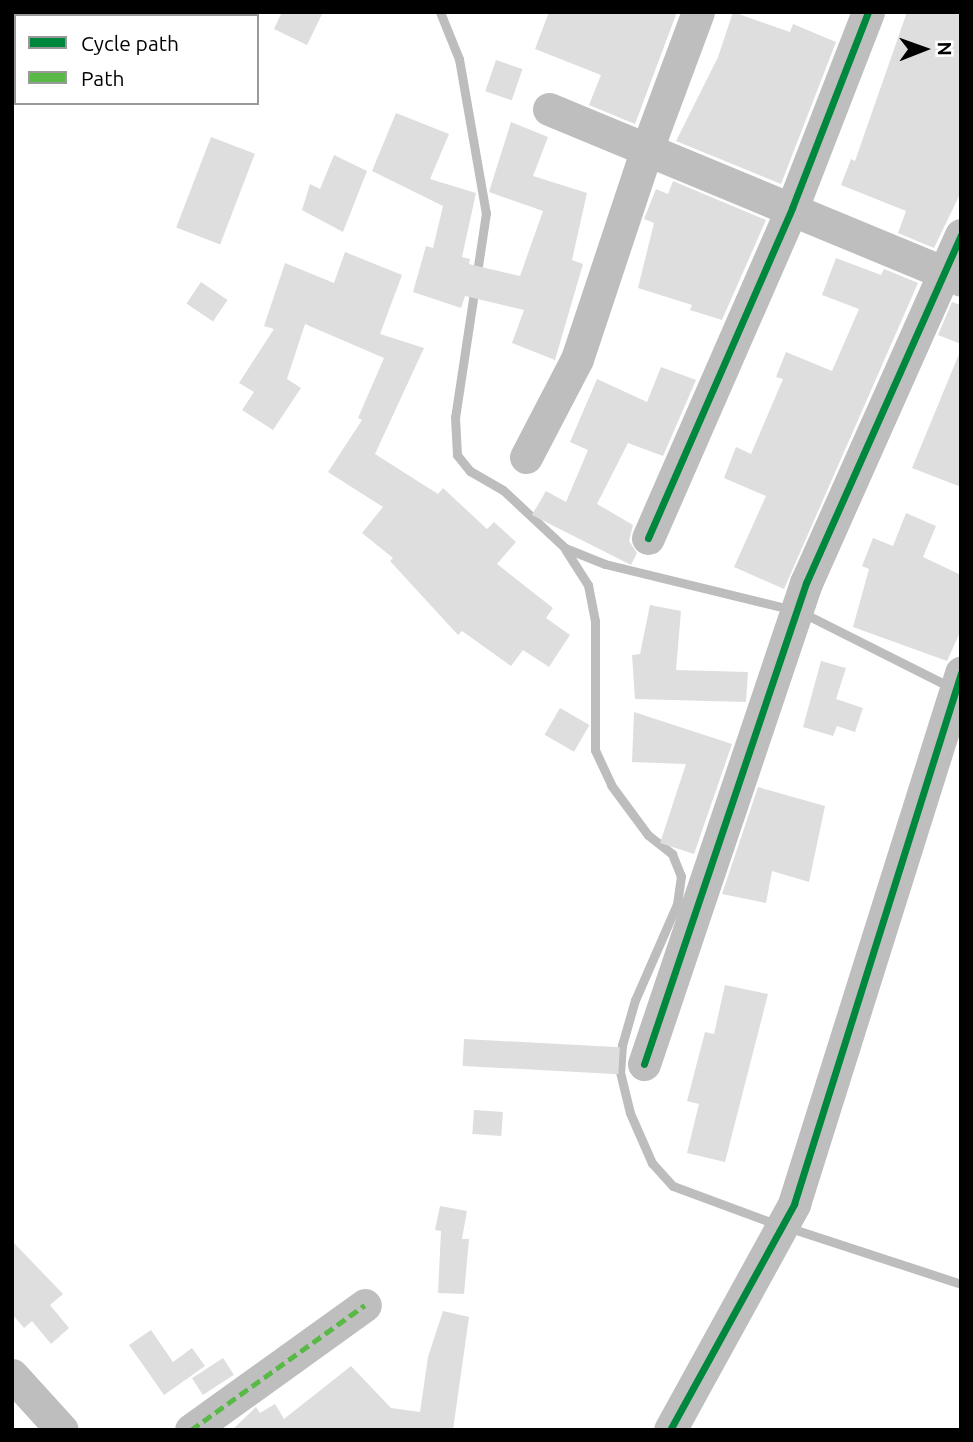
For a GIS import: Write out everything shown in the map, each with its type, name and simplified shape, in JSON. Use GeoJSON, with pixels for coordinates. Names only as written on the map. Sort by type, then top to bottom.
{"type":"FeatureCollection","features":[{"type":"Feature","properties":{"kind":"street"},"geometry":{"type":"LineString","coordinates":[[526,457],[577,359],[647,149],[698,12]]}},
{"type":"Feature","properties":{"kind":"street"},"geometry":{"type":"LineString","coordinates":[[648,538],[792,208],[868,12]]}},
{"type":"Feature","properties":{"kind":"street"},"geometry":{"type":"LineString","coordinates":[[549,109],[953,277]]}},
{"type":"Feature","properties":{"kind":"street"},"geometry":{"type":"LineString","coordinates":[[644,1064],[806,583],[953,277],[961,234]]}},
{"type":"Feature","properties":{"kind":"street"},"geometry":{"type":"LineString","coordinates":[[670,1430],[772,1250],[794,1204],[947,707],[961,673]]}},
{"type":"Feature","properties":{"kind":"street"},"geometry":{"type":"LineString","coordinates":[[191,1430],[365,1305]]}},
{"type":"Feature","properties":{"kind":"street"},"geometry":{"type":"LineString","coordinates":[[12,1375],[62,1430]]}},
{"type":"Feature","properties":{"kind":"building"},"geometry":{"type":"Polygon","coordinates":[[[282,12],[323,12],[307,45],[274,29],[282,12]]]}},
{"type":"Feature","properties":{"kind":"building"},"geometry":{"type":"Polygon","coordinates":[[[549,12],[677,12],[635,124],[589,105],[601,75],[535,49],[549,12]]]}},
{"type":"Feature","properties":{"kind":"building"},"geometry":{"type":"Polygon","coordinates":[[[733,12],[790,32],[793,24],[836,42],[781,184],[676,141],[718,57],[733,12]]]}},
{"type":"Feature","properties":{"kind":"building"},"geometry":{"type":"Polygon","coordinates":[[[907,12],[961,12],[961,192],[934,248],[898,233],[906,211],[841,185],[851,159],[855,161],[907,12]]]}},
{"type":"Feature","properties":{"kind":"building"},"geometry":{"type":"Polygon","coordinates":[[[496,60],[522,69],[512,100],[485,91],[496,60]]]}},
{"type":"Feature","properties":{"kind":"building"},"geometry":{"type":"Polygon","coordinates":[[[396,113],[449,134],[430,179],[476,193],[462,257],[470,259],[469,264],[520,276],[543,211],[489,192],[511,122],[548,137],[533,176],[587,193],[572,260],[583,264],[555,360],[512,343],[524,310],[465,296],[461,308],[413,292],[426,246],[433,248],[443,206],[372,171],[396,113]]]}},
{"type":"Feature","properties":{"kind":"building"},"geometry":{"type":"Polygon","coordinates":[[[211,137],[255,154],[220,244],[176,228],[211,137]]]}},
{"type":"Feature","properties":{"kind":"building"},"geometry":{"type":"Polygon","coordinates":[[[334,155],[367,171],[343,232],[302,210],[310,184],[320,189],[334,155]]]}},
{"type":"Feature","properties":{"kind":"building"},"geometry":{"type":"Polygon","coordinates":[[[673,181],[766,220],[722,320],[690,310],[692,305],[638,288],[654,223],[644,219],[656,189],[668,194],[673,181]]]}},
{"type":"Feature","properties":{"kind":"building"},"geometry":{"type":"Polygon","coordinates":[[[345,252],[402,275],[380,334],[424,348],[375,454],[438,494],[443,488],[487,529],[494,522],[516,542],[497,564],[553,608],[546,618],[570,635],[549,667],[523,650],[511,666],[462,631],[458,635],[390,561],[393,558],[362,533],[383,507],[328,472],[362,420],[358,418],[384,358],[305,324],[287,379],[301,388],[273,430],[242,410],[254,392],[239,383],[274,329],[264,326],[285,263],[334,283],[345,252]]]}},
{"type":"Feature","properties":{"kind":"building"},"geometry":{"type":"Polygon","coordinates":[[[836,258],[881,275],[884,269],[918,283],[784,589],[734,567],[766,496],[724,478],[736,447],[751,454],[783,379],[776,377],[786,352],[832,371],[859,309],[822,295],[836,258]]]}},
{"type":"Feature","properties":{"kind":"building"},"geometry":{"type":"Polygon","coordinates":[[[201,282],[228,300],[213,321],[186,304],[201,282]]]}},
{"type":"Feature","properties":{"kind":"building"},"geometry":{"type":"Polygon","coordinates":[[[952,302],[961,305],[961,344],[938,335],[952,302]]]}},
{"type":"Feature","properties":{"kind":"building"},"geometry":{"type":"Polygon","coordinates":[[[961,354],[961,487],[912,468],[961,354]]]}},
{"type":"Feature","properties":{"kind":"building"},"geometry":{"type":"Polygon","coordinates":[[[661,367],[696,380],[663,456],[628,443],[597,504],[633,525],[629,541],[637,553],[631,565],[532,515],[546,491],[566,502],[588,450],[570,442],[597,379],[647,402],[661,367]]]}},
{"type":"Feature","properties":{"kind":"building"},"geometry":{"type":"Polygon","coordinates":[[[906,513],[936,526],[923,557],[961,575],[961,630],[947,661],[853,627],[869,569],[862,566],[873,538],[893,546],[906,513]]]}},
{"type":"Feature","properties":{"kind":"building"},"geometry":{"type":"Polygon","coordinates":[[[650,605],[681,611],[676,670],[748,672],[746,702],[635,699],[632,655],[640,654],[650,605]]]}},
{"type":"Feature","properties":{"kind":"building"},"geometry":{"type":"Polygon","coordinates":[[[821,661],[846,668],[836,699],[863,708],[855,732],[837,726],[833,736],[803,727],[821,661]]]}},
{"type":"Feature","properties":{"kind":"building"},"geometry":{"type":"Polygon","coordinates":[[[560,708],[589,725],[574,752],[544,735],[560,708]]]}},
{"type":"Feature","properties":{"kind":"building"},"geometry":{"type":"Polygon","coordinates":[[[634,712],[732,744],[694,854],[660,843],[686,764],[632,762],[634,712]]]}},
{"type":"Feature","properties":{"kind":"building"},"geometry":{"type":"Polygon","coordinates":[[[758,787],[825,806],[809,882],[772,871],[766,903],[722,894],[758,787]]]}},
{"type":"Feature","properties":{"kind":"building"},"geometry":{"type":"Polygon","coordinates":[[[725,985],[768,994],[725,1162],[687,1153],[699,1104],[687,1101],[705,1032],[714,1034],[725,985]]]}},
{"type":"Feature","properties":{"kind":"building"},"geometry":{"type":"Polygon","coordinates":[[[464,1039],[620,1047],[618,1074],[463,1066],[464,1039]]]}},
{"type":"Feature","properties":{"kind":"building"},"geometry":{"type":"Polygon","coordinates":[[[474,1110],[503,1112],[501,1136],[472,1134],[474,1110]]]}},
{"type":"Feature","properties":{"kind":"building"},"geometry":{"type":"Polygon","coordinates":[[[440,1206],[467,1211],[462,1239],[469,1239],[464,1294],[438,1293],[441,1231],[435,1230],[440,1206]]]}},
{"type":"Feature","properties":{"kind":"building"},"geometry":{"type":"Polygon","coordinates":[[[12,1241],[63,1294],[50,1305],[69,1328],[51,1344],[32,1321],[24,1328],[12,1314],[12,1241]]]}},
{"type":"Feature","properties":{"kind":"building"},"geometry":{"type":"Polygon","coordinates":[[[443,1311],[469,1317],[453,1430],[232,1430],[256,1407],[260,1413],[275,1404],[284,1419],[351,1366],[391,1408],[420,1412],[428,1357],[443,1311]]]}},
{"type":"Feature","properties":{"kind":"building"},"geometry":{"type":"Polygon","coordinates":[[[151,1330],[173,1362],[192,1348],[205,1366],[164,1395],[129,1345],[151,1330]]]}},
{"type":"Feature","properties":{"kind":"building"},"geometry":{"type":"Polygon","coordinates":[[[223,1358],[234,1375],[203,1395],[192,1378],[223,1358]]]}},
{"type":"Feature","properties":{"kind":"waterway"},"geometry":{"type":"LineString","coordinates":[[440,12],[459,59],[486,213],[455,417],[457,455],[470,471],[503,490],[565,548],[605,564],[790,609]]}},
{"type":"Feature","properties":{"kind":"waterway"},"geometry":{"type":"LineString","coordinates":[[565,549],[588,585],[595,621],[595,750],[611,785],[648,835],[672,854],[681,876],[677,904],[635,1000],[622,1045],[620,1072],[630,1113],[652,1163],[673,1186],[776,1224]]}},
{"type":"Feature","properties":{"kind":"waterway"},"geometry":{"type":"LineString","coordinates":[[803,613],[950,687]]}},
{"type":"Feature","properties":{"kind":"waterway"},"geometry":{"type":"LineString","coordinates":[[790,1228],[961,1284]]}},
{"type":"Feature","properties":{"kind":"marked path"},"geometry":{"type":"LineString","coordinates":[[191,1430],[365,1305]]}},
{"type":"Feature","properties":{"kind":"cycle path"},"geometry":{"type":"LineString","coordinates":[[648,538],[792,208],[868,12]]}},
{"type":"Feature","properties":{"kind":"cycle path"},"geometry":{"type":"LineString","coordinates":[[644,1064],[806,583],[961,235]]}},
{"type":"Feature","properties":{"kind":"cycle path"},"geometry":{"type":"LineString","coordinates":[[670,1430],[794,1204],[961,673]]}}]}
